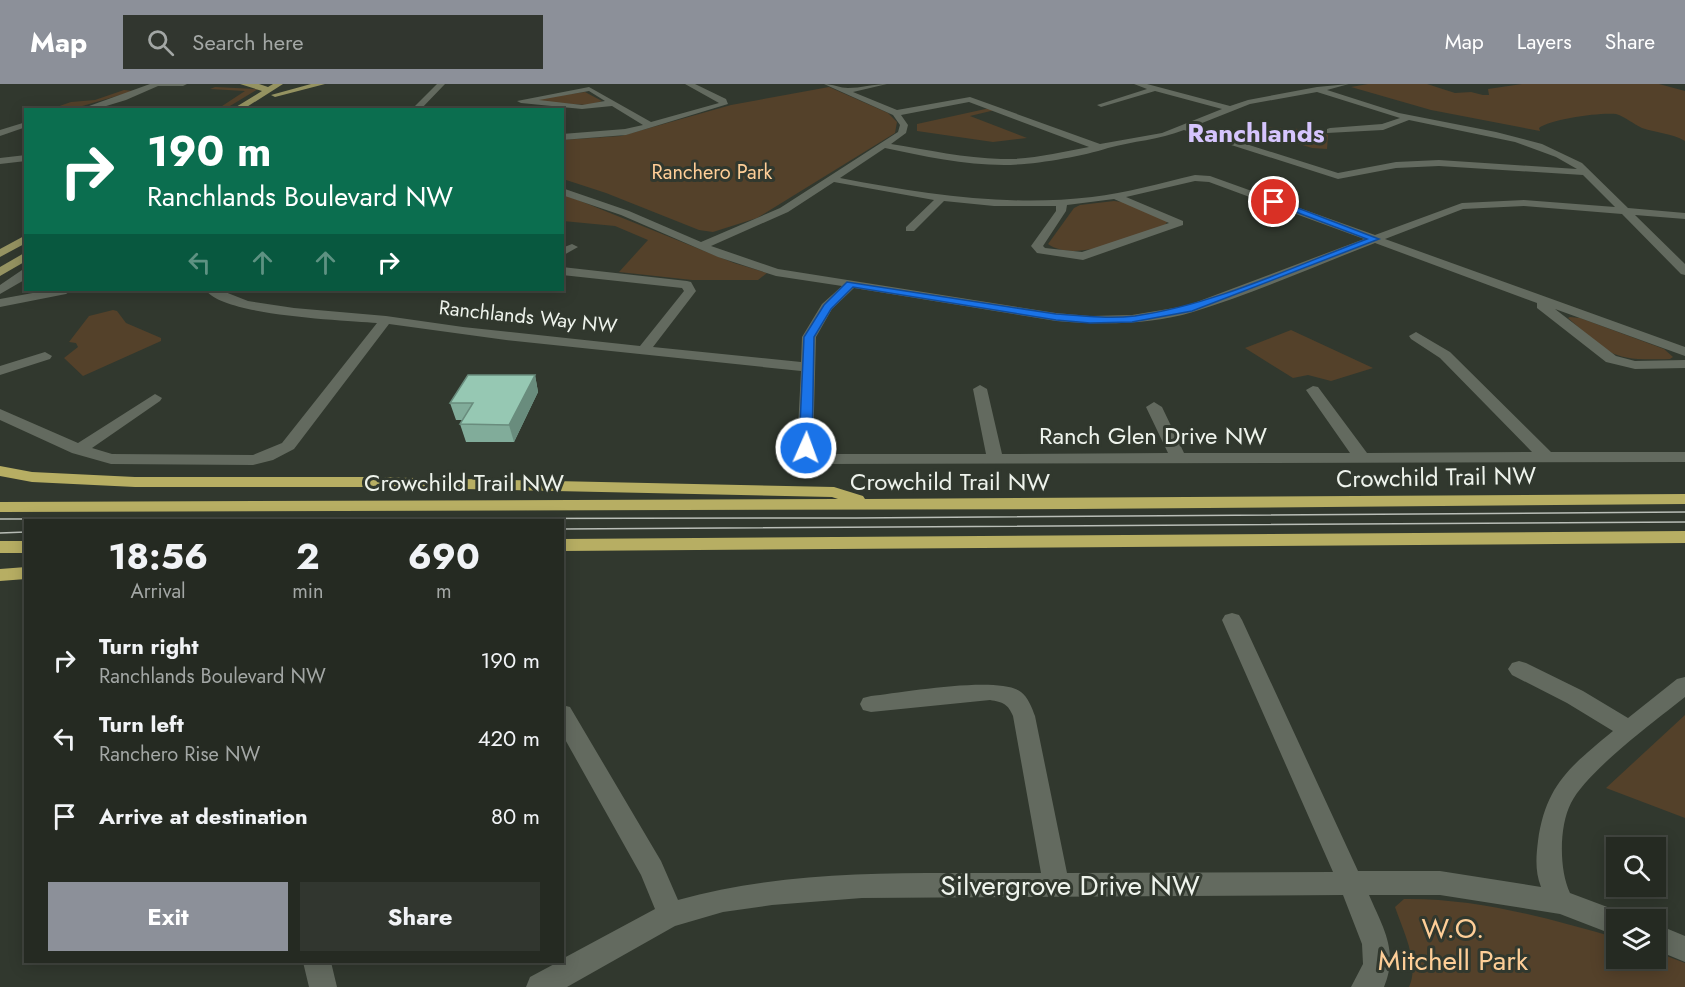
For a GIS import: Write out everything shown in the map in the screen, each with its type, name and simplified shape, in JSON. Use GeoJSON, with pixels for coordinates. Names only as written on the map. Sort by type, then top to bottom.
{"type":"FeatureCollection","features":[{"type":"Feature","properties":{"kind":"highway"},"geometry":{"type":"LineString","coordinates":[[0,471],[32,477],[135,482],[369,483],[834,492],[873,505]]}},
{"type":"Feature","properties":{"kind":"highway","name":"Crowchild Trail NW"},"geometry":{"type":"LineString","coordinates":[[0,507],[873,505],[1685,499]]}},
{"type":"Feature","properties":{"kind":"highway"},"geometry":{"type":"LineString","coordinates":[[564,544],[1685,537]]}},
{"type":"Feature","properties":{"kind":"highway"},"geometry":{"type":"LineString","coordinates":[[0,548],[24,547]]}},
{"type":"Feature","properties":{"kind":"highway"},"geometry":{"type":"LineString","coordinates":[[0,575],[24,573]]}},
{"type":"Feature","properties":{"kind":"main road"},"geometry":{"type":"LineString","coordinates":[[244,84],[263,87],[271,93],[321,84]]}},
{"type":"Feature","properties":{"kind":"main road"},"geometry":{"type":"LineString","coordinates":[[255,108],[279,84]]}},
{"type":"Feature","properties":{"kind":"main road"},"geometry":{"type":"LineString","coordinates":[[239,108],[293,84]]}},
{"type":"Feature","properties":{"kind":"main road"},"geometry":{"type":"LineString","coordinates":[[0,254],[24,239]]}},
{"type":"Feature","properties":{"kind":"main road"},"geometry":{"type":"LineString","coordinates":[[0,272],[24,256]]}},
{"type":"Feature","properties":{"kind":"street"},"geometry":{"type":"LineString","coordinates":[[89,108],[123,98],[156,84],[183,84]]}},
{"type":"Feature","properties":{"kind":"street"},"geometry":{"type":"LineString","coordinates":[[417,108],[441,84]]}},
{"type":"Feature","properties":{"kind":"street"},"geometry":{"type":"LineString","coordinates":[[564,138],[599,136],[651,126],[724,104],[723,101],[689,84]]}},
{"type":"Feature","properties":{"kind":"street"},"geometry":{"type":"LineString","coordinates":[[701,246],[777,214],[886,146],[904,130],[903,120],[896,113],[828,84]]}},
{"type":"Feature","properties":{"kind":"street"},"geometry":{"type":"LineString","coordinates":[[845,91],[883,84]]}},
{"type":"Feature","properties":{"kind":"street"},"geometry":{"type":"LineString","coordinates":[[1138,84],[1228,108]]}},
{"type":"Feature","properties":{"kind":"street"},"geometry":{"type":"LineString","coordinates":[[1301,84],[1408,118],[1526,143],[1567,158],[1587,172],[1685,271]]}},
{"type":"Feature","properties":{"kind":"street"},"geometry":{"type":"LineString","coordinates":[[886,146],[967,159],[1003,162],[1047,158],[1186,128],[1228,108],[1264,97],[1345,84]]}},
{"type":"Feature","properties":{"kind":"street"},"geometry":{"type":"LineString","coordinates":[[612,103],[582,107],[521,101],[587,89],[612,103],[651,126]]}},
{"type":"Feature","properties":{"kind":"street"},"geometry":{"type":"LineString","coordinates":[[1101,105],[1154,89]]}},
{"type":"Feature","properties":{"kind":"street"},"geometry":{"type":"LineString","coordinates":[[896,113],[970,99],[1101,147]]}},
{"type":"Feature","properties":{"kind":"street"},"geometry":{"type":"LineString","coordinates":[[1330,131],[1383,127],[1408,118]]}},
{"type":"Feature","properties":{"kind":"street"},"geometry":{"type":"LineString","coordinates":[[0,133],[24,125]]}},
{"type":"Feature","properties":{"kind":"street"},"geometry":{"type":"LineString","coordinates":[[1186,128],[1338,176],[1396,165],[1439,163],[1587,172]]}},
{"type":"Feature","properties":{"kind":"street"},"geometry":{"type":"LineString","coordinates":[[0,163],[24,160]]}},
{"type":"Feature","properties":{"kind":"street"},"geometry":{"type":"LineString","coordinates":[[833,179],[940,199],[1010,204],[1062,203],[1115,196],[1204,178],[1685,352]]}},
{"type":"Feature","properties":{"kind":"street"},"geometry":{"type":"LineString","coordinates":[[564,183],[803,275]]}},
{"type":"Feature","properties":{"kind":"street"},"geometry":{"type":"LineString","coordinates":[[564,192],[626,213],[701,246],[776,272],[1056,317],[1090,320],[1132,319],[1189,309],[1446,211],[1475,204],[1524,203],[1685,216]]}},
{"type":"Feature","properties":{"kind":"street"},"geometry":{"type":"LineString","coordinates":[[1062,203],[1061,211],[1037,246],[1041,251],[1083,256],[1179,224],[1115,196]]}},
{"type":"Feature","properties":{"kind":"street"},"geometry":{"type":"LineString","coordinates":[[910,229],[940,199]]}},
{"type":"Feature","properties":{"kind":"street"},"geometry":{"type":"LineString","coordinates":[[564,271],[687,285],[690,291],[645,349]]}},
{"type":"Feature","properties":{"kind":"street"},"geometry":{"type":"LineString","coordinates":[[0,290],[24,274]]}},
{"type":"Feature","properties":{"kind":"street","name":"Ranch Glen Drive NW"},"geometry":{"type":"LineString","coordinates":[[851,284],[827,307],[809,337],[806,448],[811,456],[818,459],[1685,457]]}},
{"type":"Feature","properties":{"kind":"street"},"geometry":{"type":"LineString","coordinates":[[0,303],[61,291]]}},
{"type":"Feature","properties":{"kind":"street","name":"Ranchlands Way NW"},"geometry":{"type":"LineString","coordinates":[[214,291],[249,304],[462,331],[808,368]]}},
{"type":"Feature","properties":{"kind":"street"},"geometry":{"type":"LineString","coordinates":[[1530,296],[1611,359],[1635,365],[1685,364]]}},
{"type":"Feature","properties":{"kind":"street"},"geometry":{"type":"LineString","coordinates":[[0,414],[78,450],[111,459],[133,461],[253,460],[267,457],[288,446],[386,320]]}},
{"type":"Feature","properties":{"kind":"street"},"geometry":{"type":"LineString","coordinates":[[1416,336],[1444,355],[1546,457]]}},
{"type":"Feature","properties":{"kind":"street"},"geometry":{"type":"LineString","coordinates":[[0,371],[45,356]]}},
{"type":"Feature","properties":{"kind":"street"},"geometry":{"type":"LineString","coordinates":[[980,389],[995,460]]}},
{"type":"Feature","properties":{"kind":"street"},"geometry":{"type":"LineString","coordinates":[[1313,390],[1362,459]]}},
{"type":"Feature","properties":{"kind":"street"},"geometry":{"type":"LineString","coordinates":[[78,450],[155,398]]}},
{"type":"Feature","properties":{"kind":"street"},"geometry":{"type":"LineString","coordinates":[[1154,407],[1178,458]]}},
{"type":"Feature","properties":{"kind":"street"},"geometry":{"type":"LineString","coordinates":[[1232,620],[1376,944],[1377,964],[1372,980],[1365,987]]}},
{"type":"Feature","properties":{"kind":"street"},"geometry":{"type":"LineString","coordinates":[[1519,669],[1575,697],[1630,730]]}},
{"type":"Feature","properties":{"kind":"street"},"geometry":{"type":"LineString","coordinates":[[1560,902],[1550,875],[1552,834],[1558,802],[1569,786],[1630,730],[1685,685]]}},
{"type":"Feature","properties":{"kind":"street"},"geometry":{"type":"LineString","coordinates":[[871,704],[990,692],[1009,694],[1015,698],[1024,716],[1056,885]]}},
{"type":"Feature","properties":{"kind":"street"},"geometry":{"type":"LineString","coordinates":[[564,715],[652,868],[671,915]]}},
{"type":"Feature","properties":{"kind":"street","name":"Silvergrove Drive NW"},"geometry":{"type":"LineString","coordinates":[[540,987],[647,926],[671,915],[723,900],[772,892],[862,886],[1440,883],[1560,902],[1606,919]]}},
{"type":"Feature","properties":{"kind":"street"},"geometry":{"type":"LineString","coordinates":[[1666,941],[1685,949]]}},
{"type":"Feature","properties":{"kind":"street"},"geometry":{"type":"LineString","coordinates":[[317,963],[323,987]]}},
{"type":"Feature","properties":{"kind":"green space"},"geometry":{"type":"Polygon","coordinates":[[[1368,84],[1427,84],[1455,93],[1471,92],[1489,95],[1488,89],[1522,84],[1659,84],[1685,91],[1685,141],[1642,128],[1616,114],[1564,119],[1539,128],[1540,131],[1431,110],[1351,87],[1368,84]]]}},
{"type":"Feature","properties":{"kind":"green space"},"geometry":{"type":"Polygon","coordinates":[[[215,87],[258,89],[227,108],[219,108],[245,91],[210,89],[215,87]]]}},
{"type":"Feature","properties":{"kind":"green space","name":"Ranchero Park"},"geometry":{"type":"Polygon","coordinates":[[[829,87],[888,113],[897,122],[895,133],[757,218],[713,232],[699,230],[606,193],[564,179],[564,140],[621,136],[731,105],[829,87]]]}},
{"type":"Feature","properties":{"kind":"green space"},"geometry":{"type":"Polygon","coordinates":[[[124,90],[134,91],[75,108],[54,108],[71,102],[95,100],[124,90]]]}},
{"type":"Feature","properties":{"kind":"green space"},"geometry":{"type":"Polygon","coordinates":[[[585,92],[602,101],[589,105],[539,102],[535,99],[585,92]]]}},
{"type":"Feature","properties":{"kind":"green space"},"geometry":{"type":"Polygon","coordinates":[[[990,108],[995,110],[970,116],[1027,138],[993,142],[917,131],[917,124],[990,108]]]}},
{"type":"Feature","properties":{"kind":"green space"},"geometry":{"type":"Polygon","coordinates":[[[1262,127],[1318,130],[1328,135],[1327,149],[1312,148],[1258,131],[1262,127]]]}},
{"type":"Feature","properties":{"kind":"green space"},"geometry":{"type":"Polygon","coordinates":[[[564,194],[734,263],[767,273],[758,280],[692,280],[619,272],[648,240],[615,226],[564,221],[564,194]]]}},
{"type":"Feature","properties":{"kind":"green space"},"geometry":{"type":"Polygon","coordinates":[[[1123,202],[1168,221],[1164,226],[1105,246],[1074,251],[1048,244],[1074,208],[1080,205],[1123,202]]]}},
{"type":"Feature","properties":{"kind":"green space"},"geometry":{"type":"Polygon","coordinates":[[[117,311],[126,323],[161,338],[161,341],[83,376],[64,358],[78,347],[76,343],[69,342],[89,316],[117,311]]]}},
{"type":"Feature","properties":{"kind":"green space"},"geometry":{"type":"Polygon","coordinates":[[[1568,318],[1580,318],[1664,349],[1673,357],[1670,359],[1635,359],[1613,354],[1594,341],[1568,318]]]}},
{"type":"Feature","properties":{"kind":"green space"},"geometry":{"type":"Polygon","coordinates":[[[1291,330],[1373,368],[1331,381],[1308,375],[1293,378],[1245,348],[1291,330]]]}},
{"type":"Feature","properties":{"kind":"green space"},"geometry":{"type":"Polygon","coordinates":[[[1685,715],[1685,818],[1606,788],[1685,715]]]}},
{"type":"Feature","properties":{"kind":"green space","name":"W.O. Mitchell Park"},"geometry":{"type":"Polygon","coordinates":[[[1404,899],[1458,902],[1512,911],[1606,935],[1606,969],[1666,969],[1666,956],[1685,963],[1685,987],[1409,987],[1413,968],[1412,957],[1395,907],[1404,899]]]}},
{"type":"Feature","properties":{"kind":"building"},"geometry":{"type":"Polygon","coordinates":[[[468,375],[535,375],[509,425],[460,424],[473,403],[450,403],[468,375]]]}},
{"type":"Feature","properties":{"kind":"tram line"},"geometry":{"type":"LineString","coordinates":[[0,519],[856,518],[1685,512]]}},
{"type":"Feature","properties":{"kind":"tram line"},"geometry":{"type":"LineString","coordinates":[[564,529],[1685,522]]}},
{"type":"Feature","properties":{"kind":"tram line"},"geometry":{"type":"LineString","coordinates":[[0,533],[24,532]]}},
{"type":"Feature","properties":{"kind":"district","name":"Ranchlands"},"geometry":{"type":"Point","coordinates":[1256,133]}},
{"type":"Feature","properties":{"kind":"route"},"geometry":{"type":"LineString","coordinates":[[806,448],[809,337],[827,307],[851,284],[1056,317],[1090,320],[1132,319],[1189,309],[1375,239],[1274,202]]}}]}
